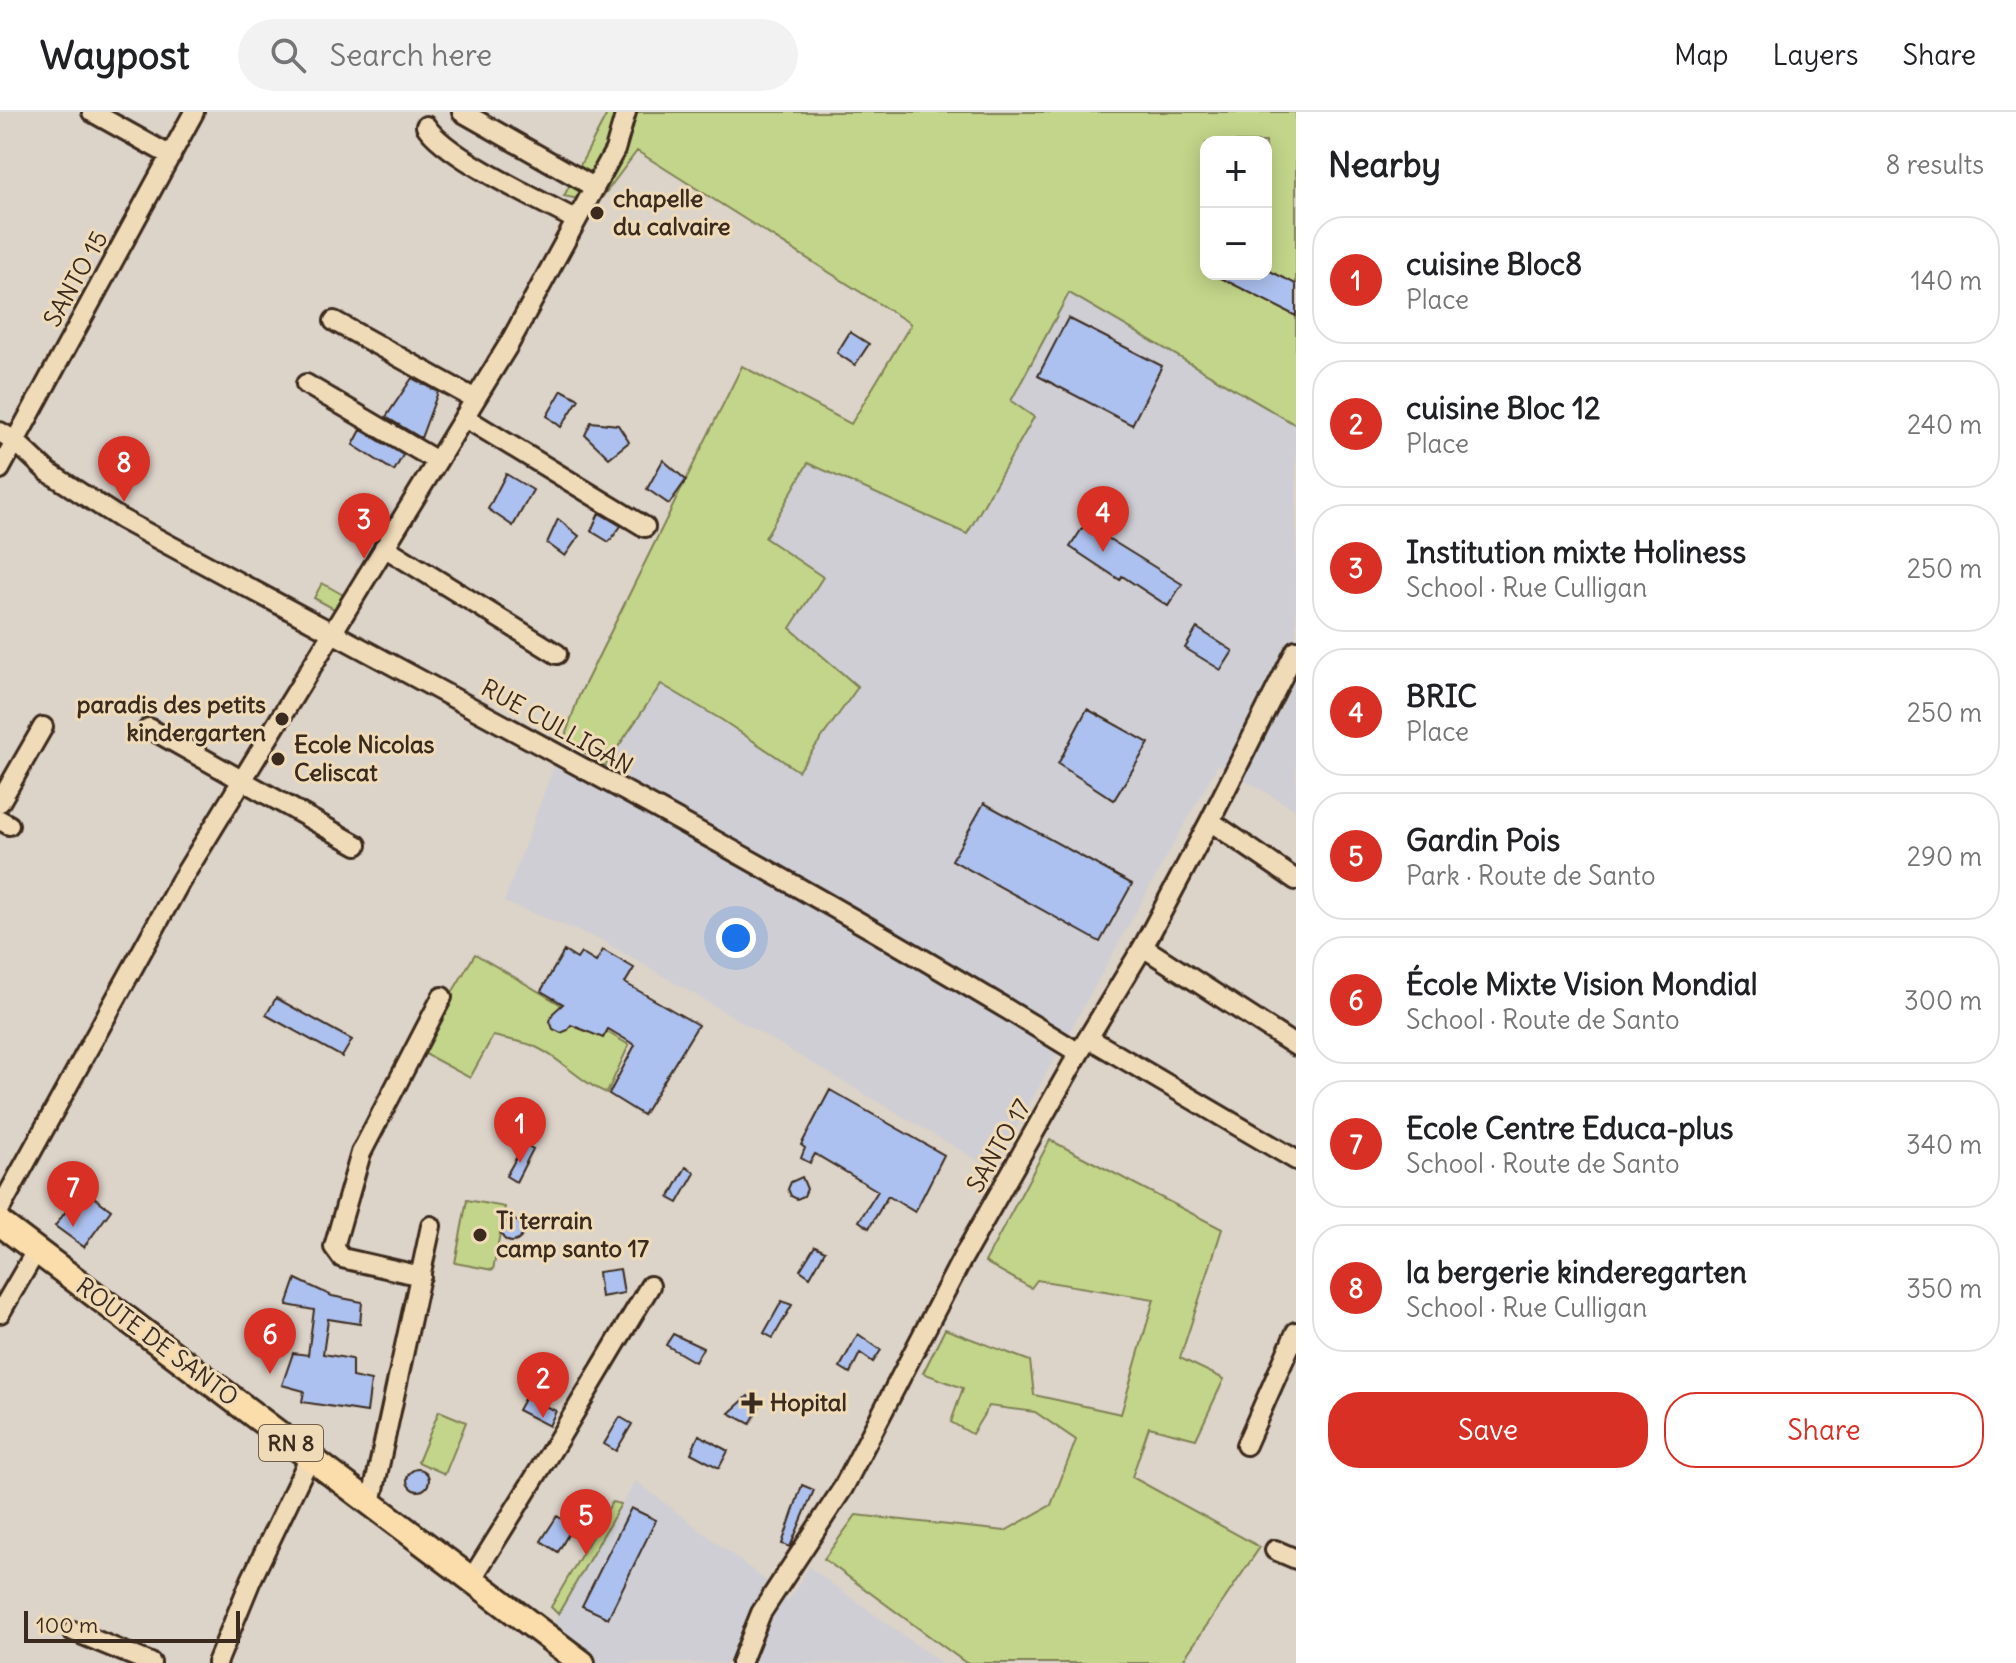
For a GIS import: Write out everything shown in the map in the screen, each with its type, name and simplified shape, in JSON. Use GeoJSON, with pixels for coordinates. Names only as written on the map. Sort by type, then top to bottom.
{"type":"FeatureCollection","features":[{"type":"Feature","properties":{"kind":"main road","name":"ROUTE DE SANTO"},"geometry":{"type":"LineString","coordinates":[[0,1223],[582,1663]]}},
{"type":"Feature","properties":{"kind":"street"},"geometry":{"type":"LineString","coordinates":[[92,112],[171,156]]}},
{"type":"Feature","properties":{"kind":"street","name":"SANTO 15"},"geometry":{"type":"LineString","coordinates":[[0,469],[7,437],[194,112]]}},
{"type":"Feature","properties":{"kind":"street"},"geometry":{"type":"LineString","coordinates":[[462,112],[594,187]]}},
{"type":"Feature","properties":{"kind":"street"},"geometry":{"type":"LineString","coordinates":[[0,1209],[180,882],[509,344],[615,150],[626,112]]}},
{"type":"Feature","properties":{"kind":"street"},"geometry":{"type":"LineString","coordinates":[[426,126],[471,163],[576,220]]}},
{"type":"Feature","properties":{"kind":"street"},"geometry":{"type":"LineString","coordinates":[[334,321],[475,399]]}},
{"type":"Feature","properties":{"kind":"street"},"geometry":{"type":"LineString","coordinates":[[306,384],[437,461]]}},
{"type":"Feature","properties":{"kind":"street"},"geometry":{"type":"LineString","coordinates":[[464,417],[645,527]]}},
{"type":"Feature","properties":{"kind":"street","name":"RUE CULLIGAN"},"geometry":{"type":"LineString","coordinates":[[7,437],[48,472],[121,519],[674,818],[984,994],[1296,1160]]}},
{"type":"Feature","properties":{"kind":"street"},"geometry":{"type":"LineString","coordinates":[[384,547],[557,654]]}},
{"type":"Feature","properties":{"kind":"street","name":"SANTO 17"},"geometry":{"type":"LineString","coordinates":[[741,1663],[761,1613],[843,1488],[962,1259],[1143,947],[1296,650]]}},
{"type":"Feature","properties":{"kind":"street"},"geometry":{"type":"LineString","coordinates":[[0,802],[43,727]]}},
{"type":"Feature","properties":{"kind":"street"},"geometry":{"type":"LineString","coordinates":[[149,728],[357,845]]}},
{"type":"Feature","properties":{"kind":"street"},"geometry":{"type":"LineString","coordinates":[[1210,821],[1296,880]]}},
{"type":"Feature","properties":{"kind":"street"},"geometry":{"type":"LineString","coordinates":[[1143,947],[1296,1046]]}},
{"type":"Feature","properties":{"kind":"street"},"geometry":{"type":"LineString","coordinates":[[421,1276],[342,1258],[334,1247],[361,1153],[442,997]]}},
{"type":"Feature","properties":{"kind":"street"},"geometry":{"type":"LineString","coordinates":[[371,1503],[431,1226]]}},
{"type":"Feature","properties":{"kind":"street"},"geometry":{"type":"LineString","coordinates":[[0,1313],[36,1251]]}},
{"type":"Feature","properties":{"kind":"street"},"geometry":{"type":"LineString","coordinates":[[471,1580],[650,1286]]}},
{"type":"Feature","properties":{"kind":"street"},"geometry":{"type":"LineString","coordinates":[[1246,1445],[1296,1332]]}},
{"type":"Feature","properties":{"kind":"street"},"geometry":{"type":"LineString","coordinates":[[217,1663],[251,1580],[310,1457]]}},
{"type":"Feature","properties":{"kind":"street"},"geometry":{"type":"LineString","coordinates":[[1275,1550],[1296,1559]]}},
{"type":"Feature","properties":{"kind":"street"},"geometry":{"type":"LineString","coordinates":[[73,1631],[151,1663]]}},
{"type":"Feature","properties":{"kind":"shaded area"},"geometry":{"type":"Polygon","coordinates":[[[1069,293],[1296,425],[1296,810],[1218,764],[993,1169],[602,940],[504,902],[564,739],[605,766],[661,683],[798,770],[790,628],[822,576],[765,538],[808,462],[967,534],[1034,416],[1010,401],[1069,293]]]}},
{"type":"Feature","properties":{"kind":"shaded area"},"geometry":{"type":"Polygon","coordinates":[[[636,1481],[788,1601],[809,1567],[941,1663],[593,1663],[552,1631],[558,1615],[636,1481]]]}},
{"type":"Feature","properties":{"kind":"green space"},"geometry":{"type":"Polygon","coordinates":[[[608,112],[1296,112],[1296,425],[1069,293],[1011,401],[1034,417],[967,534],[808,463],[765,538],[823,577],[790,628],[858,687],[798,771],[661,684],[605,766],[564,739],[579,696],[742,366],[851,424],[911,324],[637,151],[598,203],[564,196],[608,112]]]}},
{"type":"Feature","properties":{"kind":"green space"},"geometry":{"type":"Polygon","coordinates":[[[322,583],[345,596],[336,610],[314,598],[322,583]]]}},
{"type":"Feature","properties":{"kind":"green space"},"geometry":{"type":"Polygon","coordinates":[[[475,954],[629,1045],[607,1093],[541,1050],[517,1041],[493,1036],[470,1078],[418,1050],[475,954]]]}},
{"type":"Feature","properties":{"kind":"green space"},"geometry":{"type":"Polygon","coordinates":[[[1050,1140],[1222,1229],[1180,1358],[1224,1379],[1196,1439],[1149,1427],[1132,1477],[1260,1547],[1181,1663],[966,1663],[824,1559],[856,1515],[1005,1531],[1051,1505],[1076,1440],[1035,1412],[989,1406],[972,1434],[951,1422],[963,1388],[923,1373],[945,1329],[1030,1361],[1034,1395],[1121,1414],[1154,1299],[1037,1280],[1031,1288],[985,1262],[1050,1140]]]}},
{"type":"Feature","properties":{"kind":"green space","name":"Ti terrain camp santo 17"},"geometry":{"type":"Polygon","coordinates":[[[467,1200],[505,1207],[493,1270],[455,1263],[467,1200]]]}},
{"type":"Feature","properties":{"kind":"green space"},"geometry":{"type":"Polygon","coordinates":[[[439,1411],[466,1422],[445,1474],[418,1462],[439,1411]]]}},
{"type":"Feature","properties":{"kind":"green space"},"geometry":{"type":"Polygon","coordinates":[[[612,1502],[621,1504],[558,1614],[551,1607],[612,1502]]]}},
{"type":"Feature","properties":{"kind":"building"},"geometry":{"type":"Polygon","coordinates":[[[1272,272],[1296,284],[1296,316],[1225,280],[1272,280],[1272,272]]]}},
{"type":"Feature","properties":{"kind":"building"},"geometry":{"type":"Polygon","coordinates":[[[1068,318],[1162,366],[1132,425],[1038,376],[1068,318]]]}},
{"type":"Feature","properties":{"kind":"building"},"geometry":{"type":"Polygon","coordinates":[[[850,332],[869,344],[855,365],[837,353],[850,332]]]}},
{"type":"Feature","properties":{"kind":"building"},"geometry":{"type":"Polygon","coordinates":[[[412,378],[438,392],[421,438],[386,417],[412,378]]]}},
{"type":"Feature","properties":{"kind":"building"},"geometry":{"type":"Polygon","coordinates":[[[562,390],[579,399],[561,427],[547,416],[562,390]]]}},
{"type":"Feature","properties":{"kind":"building"},"geometry":{"type":"Polygon","coordinates":[[[591,422],[618,425],[629,442],[609,458],[585,435],[591,422]]]}},
{"type":"Feature","properties":{"kind":"building"},"geometry":{"type":"Polygon","coordinates":[[[361,430],[403,455],[394,471],[353,445],[361,430]]]}},
{"type":"Feature","properties":{"kind":"building"},"geometry":{"type":"Polygon","coordinates":[[[663,460],[686,480],[669,504],[647,489],[663,460]]]}},
{"type":"Feature","properties":{"kind":"building"},"geometry":{"type":"Polygon","coordinates":[[[506,474],[533,490],[513,526],[488,509],[506,474]]]}},
{"type":"Feature","properties":{"kind":"building"},"geometry":{"type":"Polygon","coordinates":[[[356,510],[378,524],[366,534],[350,522],[356,510]]]}},
{"type":"Feature","properties":{"kind":"building"},"geometry":{"type":"Polygon","coordinates":[[[599,513],[621,526],[609,542],[591,531],[599,513]]]}},
{"type":"Feature","properties":{"kind":"building"},"geometry":{"type":"Polygon","coordinates":[[[558,519],[579,536],[565,556],[547,543],[558,519]]]}},
{"type":"Feature","properties":{"kind":"building"},"geometry":{"type":"Polygon","coordinates":[[[1085,524],[1182,584],[1168,606],[1122,576],[1120,580],[1070,547],[1085,524]]]}},
{"type":"Feature","properties":{"kind":"building"},"geometry":{"type":"Polygon","coordinates":[[[1197,628],[1233,651],[1221,670],[1185,648],[1197,628]]]}},
{"type":"Feature","properties":{"kind":"building"},"geometry":{"type":"Polygon","coordinates":[[[1087,709],[1149,743],[1114,800],[1058,764],[1087,709]]]}},
{"type":"Feature","properties":{"kind":"building"},"geometry":{"type":"Polygon","coordinates":[[[984,803],[1132,884],[1100,942],[952,860],[984,803]]]}},
{"type":"Feature","properties":{"kind":"building"},"geometry":{"type":"Polygon","coordinates":[[[603,950],[634,968],[625,983],[698,1025],[643,1115],[609,1094],[635,1045],[608,1029],[603,1038],[571,1025],[561,1033],[553,1029],[550,1021],[553,1013],[563,1004],[541,991],[564,951],[577,959],[581,953],[596,962],[603,950]]]}},
{"type":"Feature","properties":{"kind":"building"},"geometry":{"type":"Polygon","coordinates":[[[276,998],[352,1040],[342,1057],[266,1015],[276,998]]]}},
{"type":"Feature","properties":{"kind":"building"},"geometry":{"type":"Polygon","coordinates":[[[830,1090],[944,1155],[915,1212],[888,1196],[869,1228],[859,1221],[878,1191],[815,1154],[810,1163],[801,1158],[805,1148],[801,1145],[830,1090]]]}},
{"type":"Feature","properties":{"kind":"building"},"geometry":{"type":"Polygon","coordinates":[[[524,1144],[533,1149],[516,1182],[506,1176],[524,1144]]]}},
{"type":"Feature","properties":{"kind":"building"},"geometry":{"type":"Polygon","coordinates":[[[686,1167],[695,1173],[678,1203],[669,1198],[686,1167]]]}},
{"type":"Feature","properties":{"kind":"building"},"geometry":{"type":"Polygon","coordinates":[[[802,1177],[807,1189],[804,1196],[797,1199],[791,1196],[788,1189],[791,1182],[802,1177]]]}},
{"type":"Feature","properties":{"kind":"building"},"geometry":{"type":"Polygon","coordinates":[[[72,1188],[80,1194],[83,1189],[111,1210],[84,1247],[55,1226],[72,1203],[65,1198],[72,1188]]]}},
{"type":"Feature","properties":{"kind":"building"},"geometry":{"type":"Polygon","coordinates":[[[512,1220],[523,1231],[512,1242],[501,1231],[512,1220]]]}},
{"type":"Feature","properties":{"kind":"building"},"geometry":{"type":"Polygon","coordinates":[[[815,1246],[825,1251],[810,1277],[800,1270],[815,1246]]]}},
{"type":"Feature","properties":{"kind":"building"},"geometry":{"type":"Polygon","coordinates":[[[620,1269],[624,1293],[601,1297],[598,1272],[620,1269]]]}},
{"type":"Feature","properties":{"kind":"building"},"geometry":{"type":"Polygon","coordinates":[[[296,1279],[332,1296],[362,1302],[360,1324],[328,1319],[323,1354],[352,1359],[352,1377],[371,1381],[367,1412],[302,1402],[304,1391],[282,1385],[293,1353],[308,1355],[314,1310],[287,1305],[296,1279]]]}},
{"type":"Feature","properties":{"kind":"building"},"geometry":{"type":"Polygon","coordinates":[[[782,1301],[792,1305],[773,1338],[764,1333],[782,1301]]]}},
{"type":"Feature","properties":{"kind":"building"},"geometry":{"type":"Polygon","coordinates":[[[673,1334],[703,1348],[695,1362],[666,1345],[673,1334]]]}},
{"type":"Feature","properties":{"kind":"building"},"geometry":{"type":"Polygon","coordinates":[[[858,1334],[881,1350],[873,1362],[860,1353],[850,1373],[840,1367],[858,1334]]]}},
{"type":"Feature","properties":{"kind":"building"},"geometry":{"type":"Polygon","coordinates":[[[748,1396],[761,1404],[750,1424],[729,1413],[748,1396]]]}},
{"type":"Feature","properties":{"kind":"building"},"geometry":{"type":"Polygon","coordinates":[[[525,1397],[556,1411],[549,1426],[518,1410],[525,1397]]]}},
{"type":"Feature","properties":{"kind":"building"},"geometry":{"type":"Polygon","coordinates":[[[620,1417],[632,1424],[616,1451],[604,1444],[620,1417]]]}},
{"type":"Feature","properties":{"kind":"building"},"geometry":{"type":"Polygon","coordinates":[[[699,1435],[728,1451],[719,1468],[691,1453],[699,1435]]]}},
{"type":"Feature","properties":{"kind":"building"},"geometry":{"type":"Polygon","coordinates":[[[418,1469],[426,1472],[429,1480],[426,1488],[418,1491],[410,1488],[407,1480],[410,1472],[418,1469]]]}},
{"type":"Feature","properties":{"kind":"building"},"geometry":{"type":"Polygon","coordinates":[[[802,1485],[814,1490],[790,1547],[782,1544],[802,1485]]]}},
{"type":"Feature","properties":{"kind":"building"},"geometry":{"type":"Polygon","coordinates":[[[631,1508],[656,1520],[608,1618],[582,1606],[631,1508]]]}},
{"type":"Feature","properties":{"kind":"building"},"geometry":{"type":"Polygon","coordinates":[[[557,1516],[573,1526],[558,1552],[541,1541],[557,1516]]]}},
{"type":"Feature","properties":{"kind":"place","name":"chapelle du calvaire"},"geometry":{"type":"Point","coordinates":[597,213]}},
{"type":"Feature","properties":{"kind":"place","name":"la bergerie kinderegarten"},"geometry":{"type":"Point","coordinates":[124,502]}},
{"type":"Feature","properties":{"kind":"place","name":"BRIC"},"geometry":{"type":"Point","coordinates":[1103,552]}},
{"type":"Feature","properties":{"kind":"place","name":"Institution mixte Holiness"},"geometry":{"type":"Point","coordinates":[364,559]}},
{"type":"Feature","properties":{"kind":"place","name":"paradis des petits kindergarten"},"geometry":{"type":"Point","coordinates":[282,719]}},
{"type":"Feature","properties":{"kind":"place","name":"Ecole Nicolas Celiscat"},"geometry":{"type":"Point","coordinates":[278,759]}},
{"type":"Feature","properties":{"kind":"place","name":"cuisine Bloc8"},"geometry":{"type":"Point","coordinates":[520,1163]}},
{"type":"Feature","properties":{"kind":"place","name":"Ecole Centre Educa-plus"},"geometry":{"type":"Point","coordinates":[73,1227]}},
{"type":"Feature","properties":{"kind":"place","name":"Ti terrain camp santo 17"},"geometry":{"type":"Point","coordinates":[480,1235]}},
{"type":"Feature","properties":{"kind":"place","name":"École Mixte Vision Mondial"},"geometry":{"type":"Point","coordinates":[270,1374]}},
{"type":"Feature","properties":{"kind":"place","name":"Hopital"},"geometry":{"type":"Point","coordinates":[752,1403]}},
{"type":"Feature","properties":{"kind":"place","name":"cuisine Bloc 12"},"geometry":{"type":"Point","coordinates":[543,1418]}},
{"type":"Feature","properties":{"kind":"place","name":"Gardin Pois"},"geometry":{"type":"Point","coordinates":[586,1555]}}]}
